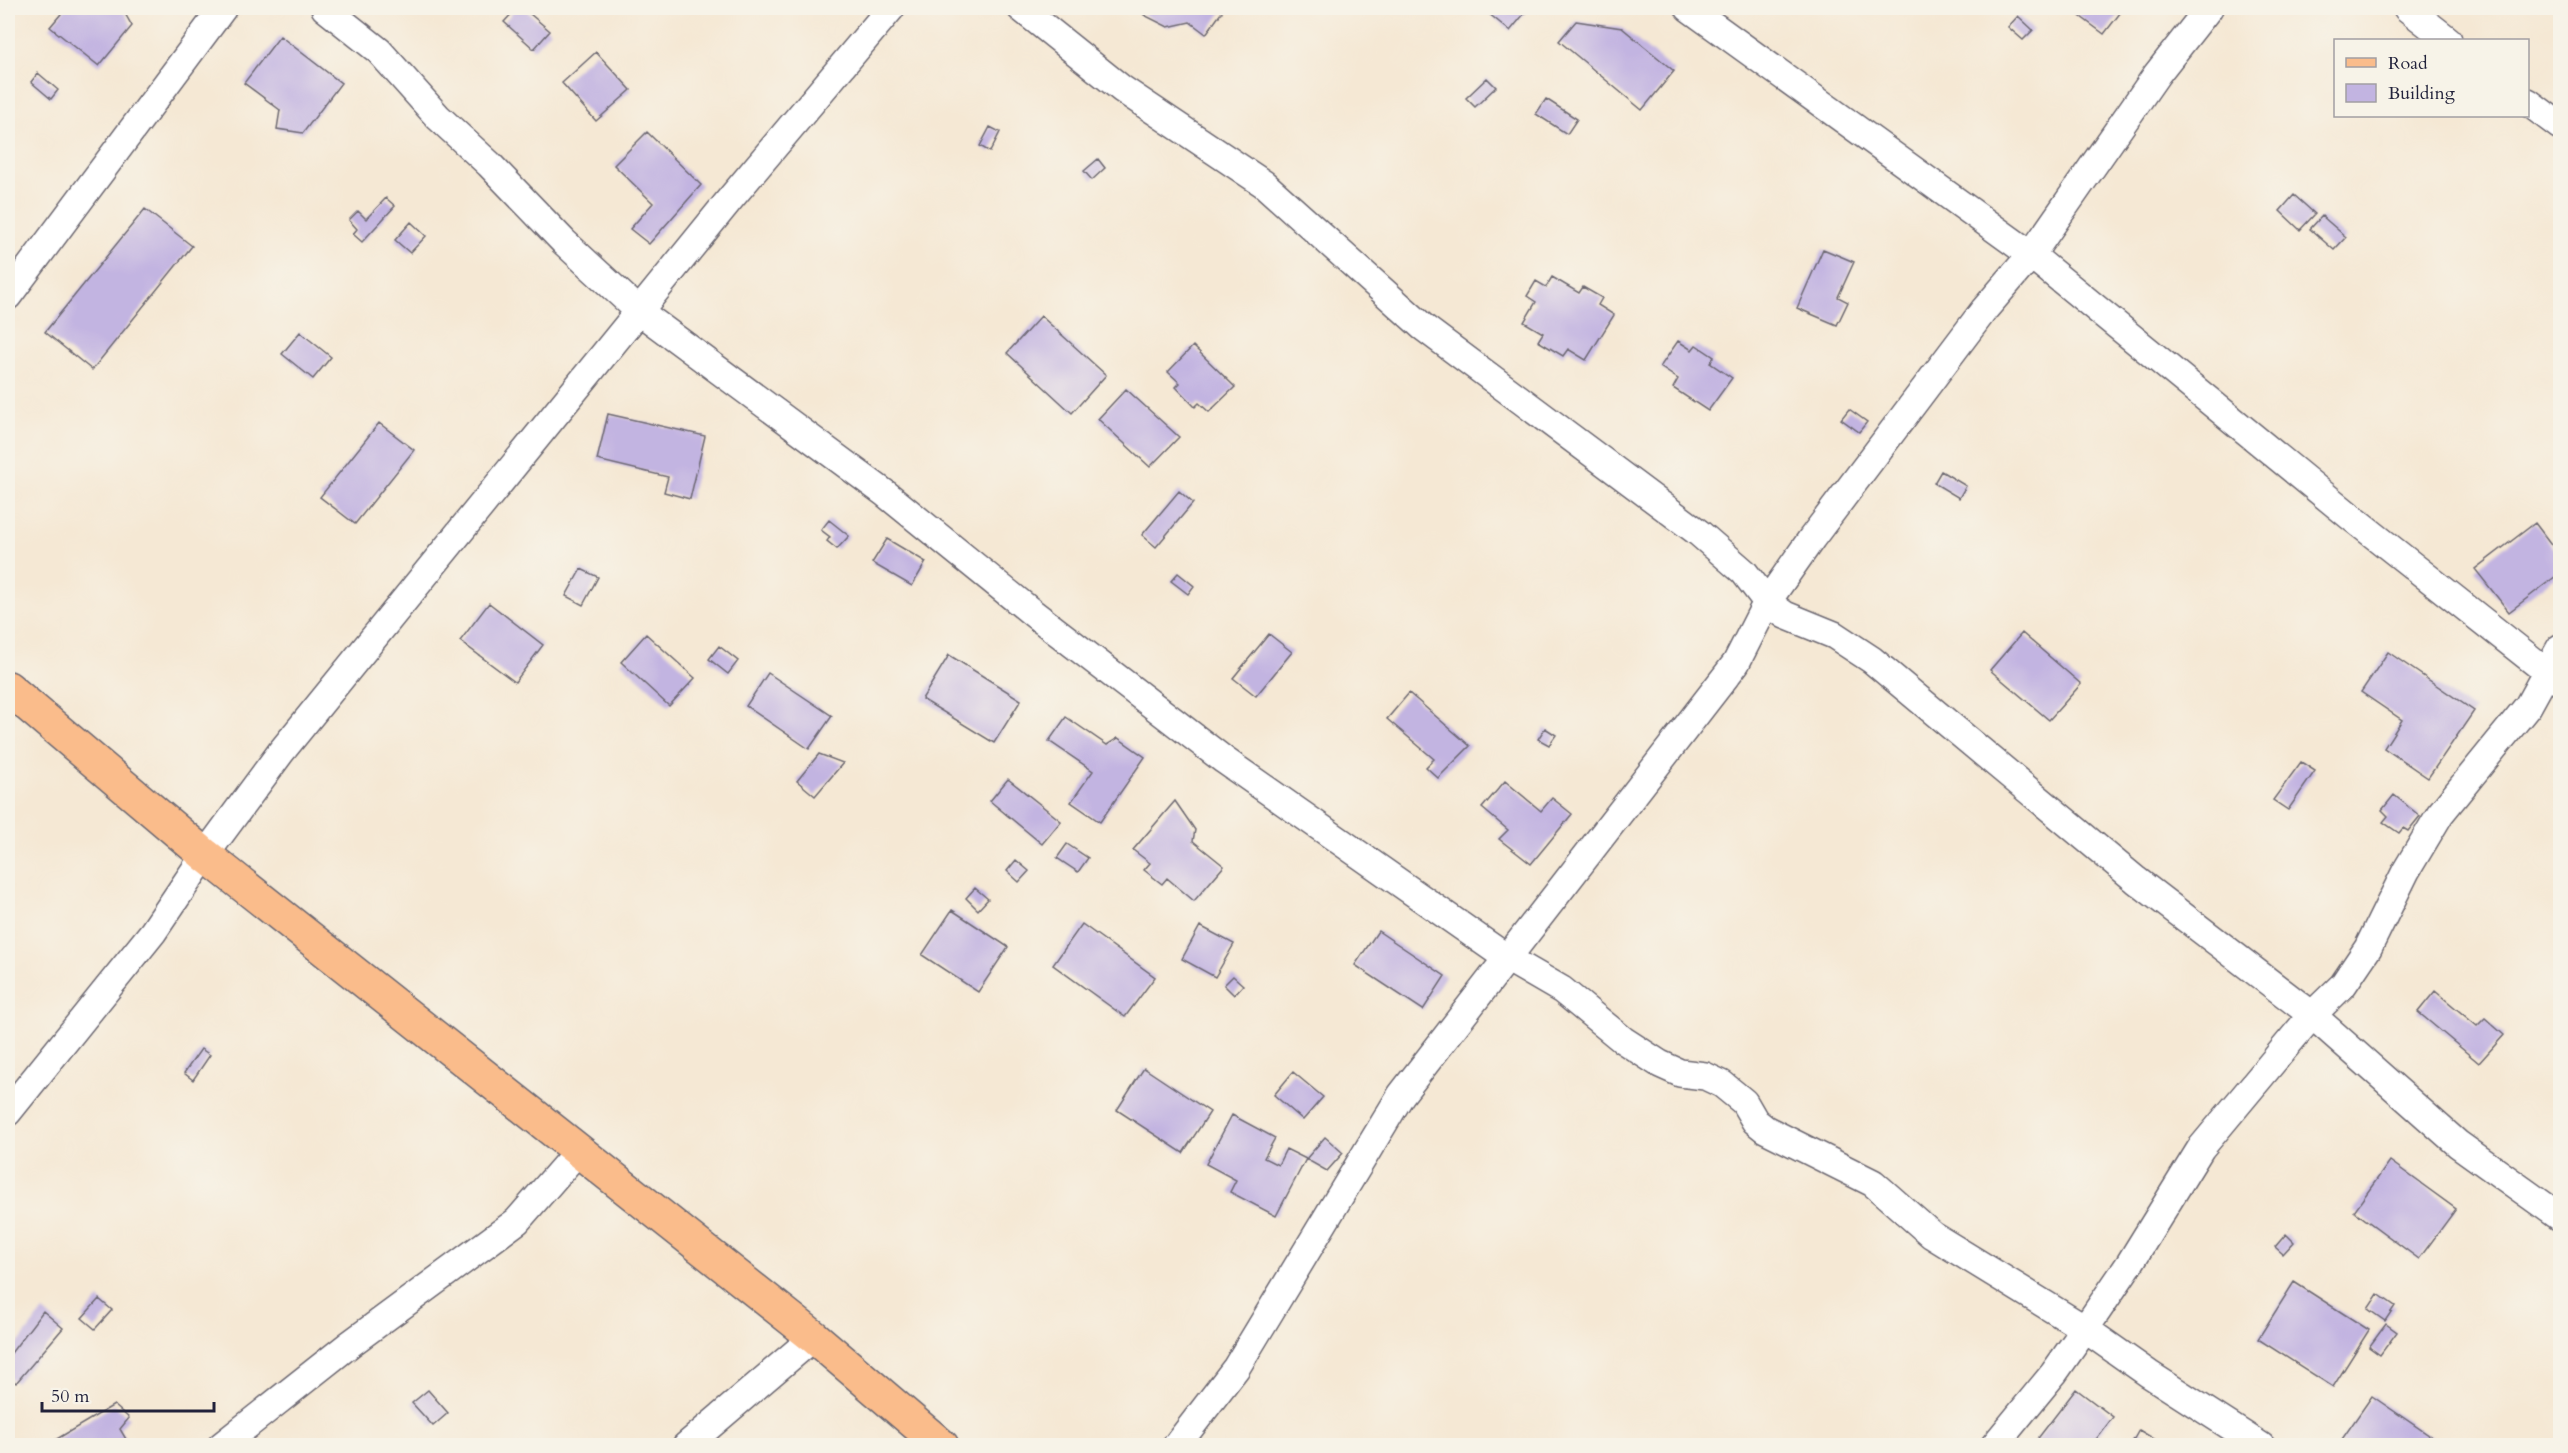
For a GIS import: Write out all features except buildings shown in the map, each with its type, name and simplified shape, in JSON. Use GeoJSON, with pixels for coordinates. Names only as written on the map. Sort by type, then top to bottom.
{"type":"FeatureCollection","features":[{"type":"Feature","properties":{"kind":"main road"},"geometry":{"type":"LineString","coordinates":[[8,688],[204,855],[814,1337],[942,1446]]}},
{"type":"Feature","properties":{"kind":"street"},"geometry":{"type":"LineString","coordinates":[[8,296],[223,8]]}},
{"type":"Feature","properties":{"kind":"street"},"geometry":{"type":"LineString","coordinates":[[325,8],[379,51],[438,117],[489,164],[564,242],[640,312],[886,494],[1034,614],[1224,760],[1507,958],[1562,990],[1623,1040],[1660,1064],[1680,1073],[1705,1076],[1722,1084],[1744,1102],[1755,1121],[1765,1128],[1873,1184],[1932,1235],[2085,1329],[2261,1446]]}},
{"type":"Feature","properties":{"kind":"street"},"geometry":{"type":"LineString","coordinates":[[8,1112],[153,932],[204,855],[281,752],[891,8]]}},
{"type":"Feature","properties":{"kind":"street"},"geometry":{"type":"LineString","coordinates":[[1021,8],[1122,89],[1264,184],[1423,327],[1699,533],[1744,573],[1767,602],[1785,615],[1834,635],[1872,660],[2136,880],[2312,1015],[2458,1144],[2560,1217]]}},
{"type":"Feature","properties":{"kind":"street"},"geometry":{"type":"LineString","coordinates":[[1689,8],[2031,255],[2351,517],[2554,677]]}},
{"type":"Feature","properties":{"kind":"street"},"geometry":{"type":"LineString","coordinates":[[1176,1446],[1236,1368],[1401,1095],[1736,663],[1767,602],[1984,310],[2031,255],[2157,74],[2209,8]]}},
{"type":"Feature","properties":{"kind":"street"},"geometry":{"type":"LineString","coordinates":[[2407,8],[2447,39]]}},
{"type":"Feature","properties":{"kind":"street"},"geometry":{"type":"LineString","coordinates":[[2529,103],[2560,126]]}},
{"type":"Feature","properties":{"kind":"street"},"geometry":{"type":"LineString","coordinates":[[1994,1446],[2054,1372],[2085,1329],[2130,1263],[2201,1148],[2312,1015],[2349,976],[2368,948],[2406,871],[2440,814],[2554,677],[2560,648]]}},
{"type":"Feature","properties":{"kind":"street"},"geometry":{"type":"LineString","coordinates":[[221,1446],[350,1344],[517,1221],[578,1151]]}},
{"type":"Feature","properties":{"kind":"street"},"geometry":{"type":"LineString","coordinates":[[686,1446],[814,1337]]}}]}
